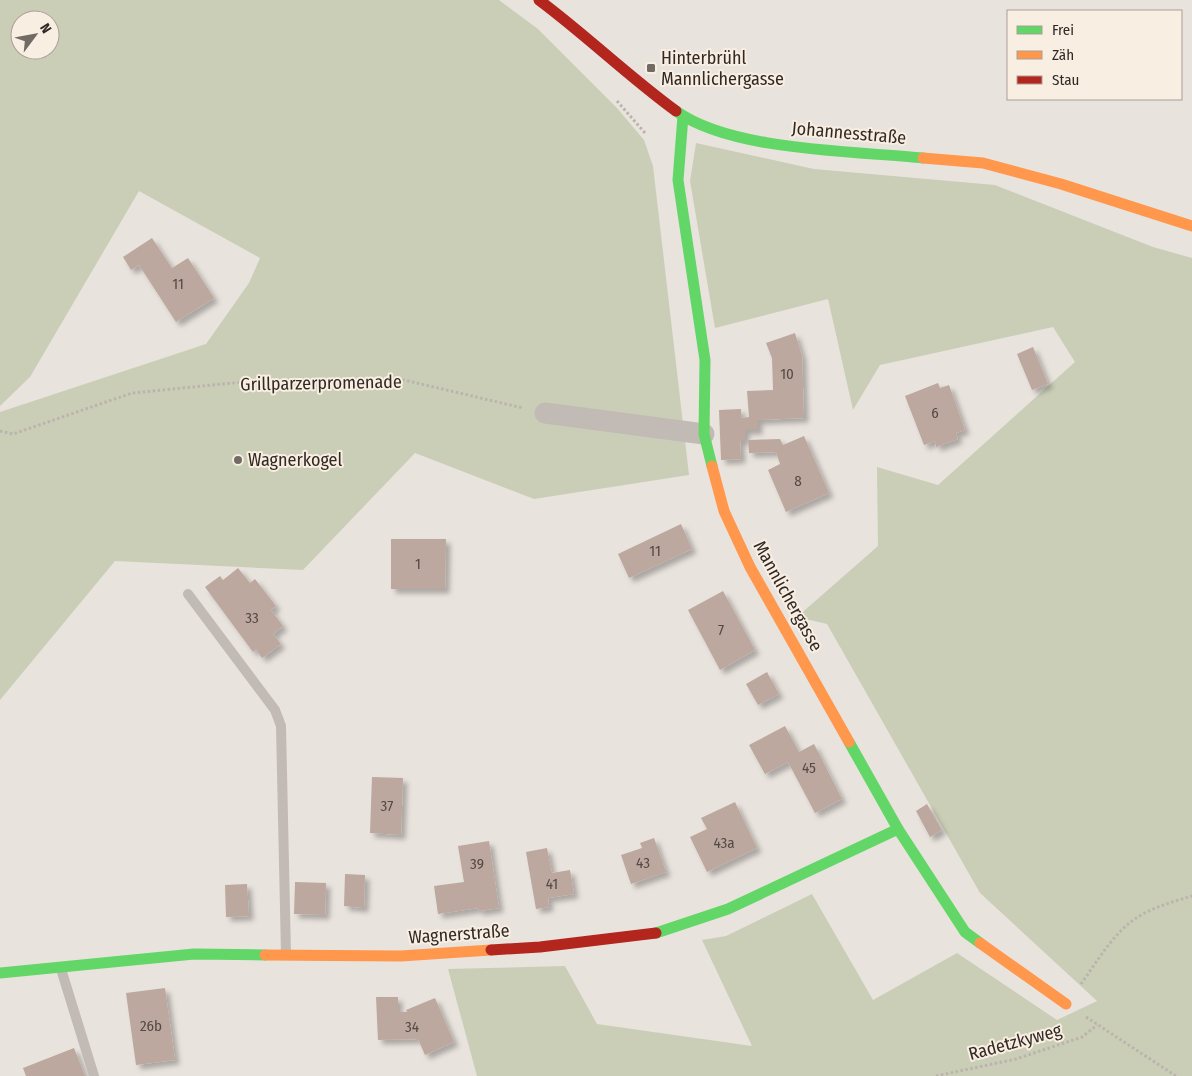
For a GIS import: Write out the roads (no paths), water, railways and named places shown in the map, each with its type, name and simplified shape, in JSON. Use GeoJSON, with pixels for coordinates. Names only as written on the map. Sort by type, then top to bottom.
{"type":"FeatureCollection","features":[{"type":"Feature","properties":{"kind":"street","name":"Johannesstraße"},"geometry":{"type":"LineString","coordinates":[[539,0],[570,24],[638,83],[683,116],[731,136],[775,144],[983,164],[1061,184],[1192,226]]}},
{"type":"Feature","properties":{"kind":"street","name":"Mannlichergasse"},"geometry":{"type":"LineString","coordinates":[[683,116],[678,180],[705,360],[704,434],[724,511],[750,567],[898,829],[965,932],[1066,1004]]}},
{"type":"Feature","properties":{"kind":"street"},"geometry":{"type":"LineString","coordinates":[[544,413],[704,434]]}},
{"type":"Feature","properties":{"kind":"street","name":"Wagnerstraße"},"geometry":{"type":"LineString","coordinates":[[0,973],[194,954],[401,956],[540,947],[658,933],[728,909],[898,829]]}},
{"type":"Feature","properties":{"kind":"lane"},"geometry":{"type":"LineString","coordinates":[[188,594],[275,710],[281,726],[286,955]]}},
{"type":"Feature","properties":{"kind":"lane"},"geometry":{"type":"LineString","coordinates":[[61,967],[94,1076]]}},
{"type":"Feature","properties":{"kind":"place","name":"Hinterbrühl Mannlichergasse"},"geometry":{"type":"Point","coordinates":[651,68]}},
{"type":"Feature","properties":{"kind":"place","name":"Wagnerkogel"},"geometry":{"type":"Point","coordinates":[238,460]}}]}
